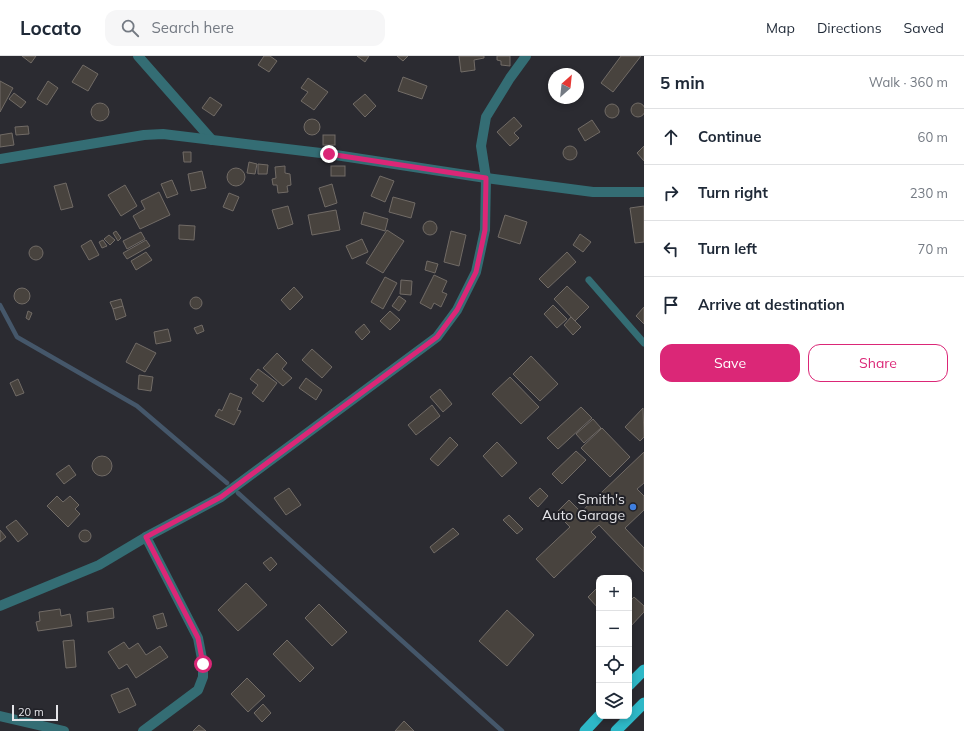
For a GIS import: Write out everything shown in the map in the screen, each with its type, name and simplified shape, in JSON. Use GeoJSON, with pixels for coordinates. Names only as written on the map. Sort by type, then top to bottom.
{"type":"FeatureCollection","features":[{"type":"Feature","properties":{"kind":"highway"},"geometry":{"type":"LineString","coordinates":[[631,683],[644,670]]}},
{"type":"Feature","properties":{"kind":"highway"},"geometry":{"type":"LineString","coordinates":[[616,731],[644,703]]}},
{"type":"Feature","properties":{"kind":"highway"},"geometry":{"type":"LineString","coordinates":[[585,731],[596,719]]}},
{"type":"Feature","properties":{"kind":"street"},"geometry":{"type":"LineString","coordinates":[[138,56],[212,140]]}},
{"type":"Feature","properties":{"kind":"street"},"geometry":{"type":"LineString","coordinates":[[0,606],[100,565],[146,537],[221,497],[437,337],[457,310],[476,272],[485,230],[486,178],[481,146],[486,116],[526,56]]}},
{"type":"Feature","properties":{"kind":"street"},"geometry":{"type":"LineString","coordinates":[[0,159],[144,135],[163,134],[329,154],[486,178],[593,192],[644,192]]}},
{"type":"Feature","properties":{"kind":"street"},"geometry":{"type":"LineString","coordinates":[[143,731],[198,690],[203,677],[203,664],[198,638],[146,537]]}},
{"type":"Feature","properties":{"kind":"street"},"geometry":{"type":"LineString","coordinates":[[0,716],[64,731]]}},
{"type":"Feature","properties":{"kind":"lane"},"geometry":{"type":"LineString","coordinates":[[589,280],[644,343]]}},
{"type":"Feature","properties":{"kind":"building"},"geometry":{"type":"Polygon","coordinates":[[[22,56],[36,56],[31,63],[22,56]]]}},
{"type":"Feature","properties":{"kind":"building"},"geometry":{"type":"Polygon","coordinates":[[[264,56],[270,56],[277,61],[269,72],[258,65],[264,56]]]}},
{"type":"Feature","properties":{"kind":"building"},"geometry":{"type":"Polygon","coordinates":[[[357,56],[369,56],[365,62],[357,56]]]}},
{"type":"Feature","properties":{"kind":"building"},"geometry":{"type":"Polygon","coordinates":[[[397,56],[408,56],[403,61],[397,56]]]}},
{"type":"Feature","properties":{"kind":"building"},"geometry":{"type":"Polygon","coordinates":[[[459,56],[484,56],[484,58],[474,60],[475,70],[461,72],[459,56]]]}},
{"type":"Feature","properties":{"kind":"building"},"geometry":{"type":"Polygon","coordinates":[[[497,56],[510,56],[510,66],[501,65],[501,61],[497,60],[497,56]]]}},
{"type":"Feature","properties":{"kind":"building"},"geometry":{"type":"Polygon","coordinates":[[[621,56],[641,56],[613,92],[601,83],[621,56]]]}},
{"type":"Feature","properties":{"kind":"building"},"geometry":{"type":"Polygon","coordinates":[[[83,65],[98,74],[88,91],[72,82],[83,65]]]}},
{"type":"Feature","properties":{"kind":"building"},"geometry":{"type":"Polygon","coordinates":[[[403,77],[427,86],[422,99],[398,91],[403,77]]]}},
{"type":"Feature","properties":{"kind":"building"},"geometry":{"type":"Polygon","coordinates":[[[308,78],[328,92],[314,110],[301,101],[308,92],[301,88],[308,78]]]}},
{"type":"Feature","properties":{"kind":"building"},"geometry":{"type":"Polygon","coordinates":[[[0,81],[13,88],[0,112],[0,81]]]}},
{"type":"Feature","properties":{"kind":"building"},"geometry":{"type":"Polygon","coordinates":[[[48,81],[58,88],[47,105],[37,99],[48,81]]]}},
{"type":"Feature","properties":{"kind":"building"},"geometry":{"type":"Polygon","coordinates":[[[14,93],[26,102],[21,108],[9,99],[14,93]]]}},
{"type":"Feature","properties":{"kind":"building"},"geometry":{"type":"Polygon","coordinates":[[[365,94],[376,106],[365,117],[353,104],[365,94]]]}},
{"type":"Feature","properties":{"kind":"building"},"geometry":{"type":"Polygon","coordinates":[[[210,97],[222,105],[214,116],[202,108],[210,97]]]}},
{"type":"Feature","properties":{"kind":"building"},"geometry":{"type":"Polygon","coordinates":[[[100,103],[106,106],[109,112],[106,118],[100,121],[94,118],[91,112],[94,106],[100,103]]]}},
{"type":"Feature","properties":{"kind":"building"},"geometry":{"type":"Polygon","coordinates":[[[638,103],[643,105],[645,110],[643,115],[638,117],[633,115],[631,110],[633,105],[638,103]]]}},
{"type":"Feature","properties":{"kind":"building"},"geometry":{"type":"Polygon","coordinates":[[[612,104],[617,106],[619,111],[617,116],[612,118],[607,116],[605,111],[607,106],[612,104]]]}},
{"type":"Feature","properties":{"kind":"building"},"geometry":{"type":"Polygon","coordinates":[[[514,117],[522,126],[514,133],[519,138],[510,146],[497,132],[514,117]]]}},
{"type":"Feature","properties":{"kind":"building"},"geometry":{"type":"Polygon","coordinates":[[[312,119],[318,121],[320,127],[318,133],[312,135],[306,133],[304,127],[306,121],[312,119]]]}},
{"type":"Feature","properties":{"kind":"building"},"geometry":{"type":"Polygon","coordinates":[[[592,120],[600,132],[585,141],[578,129],[592,120]]]}},
{"type":"Feature","properties":{"kind":"building"},"geometry":{"type":"Polygon","coordinates":[[[28,126],[29,134],[16,135],[15,127],[28,126]]]}},
{"type":"Feature","properties":{"kind":"building"},"geometry":{"type":"Polygon","coordinates":[[[12,133],[14,145],[0,147],[0,135],[12,133]]]}},
{"type":"Feature","properties":{"kind":"building"},"geometry":{"type":"Polygon","coordinates":[[[323,135],[335,135],[335,145],[323,145],[323,135]]]}},
{"type":"Feature","properties":{"kind":"building"},"geometry":{"type":"Polygon","coordinates":[[[570,146],[575,148],[577,153],[575,158],[570,160],[565,158],[563,153],[565,148],[570,146]]]}},
{"type":"Feature","properties":{"kind":"building"},"geometry":{"type":"Polygon","coordinates":[[[644,146],[644,161],[637,153],[644,146]]]}},
{"type":"Feature","properties":{"kind":"building"},"geometry":{"type":"Polygon","coordinates":[[[183,152],[191,152],[191,162],[184,162],[183,152]]]}},
{"type":"Feature","properties":{"kind":"building"},"geometry":{"type":"Polygon","coordinates":[[[249,162],[257,164],[255,174],[247,173],[249,162]]]}},
{"type":"Feature","properties":{"kind":"building"},"geometry":{"type":"Polygon","coordinates":[[[258,164],[268,165],[267,174],[258,174],[258,164]]]}},
{"type":"Feature","properties":{"kind":"building"},"geometry":{"type":"Polygon","coordinates":[[[285,166],[285,173],[290,174],[291,185],[287,186],[288,192],[278,193],[277,185],[273,185],[272,179],[276,178],[275,167],[285,166]]]}},
{"type":"Feature","properties":{"kind":"building"},"geometry":{"type":"Polygon","coordinates":[[[331,166],[345,166],[345,176],[331,176],[331,166]]]}},
{"type":"Feature","properties":{"kind":"building"},"geometry":{"type":"Polygon","coordinates":[[[236,168],[242,171],[245,177],[242,183],[236,186],[230,183],[227,177],[230,171],[236,168]]]}},
{"type":"Feature","properties":{"kind":"building"},"geometry":{"type":"Polygon","coordinates":[[[202,171],[206,188],[191,191],[188,174],[202,171]]]}},
{"type":"Feature","properties":{"kind":"building"},"geometry":{"type":"Polygon","coordinates":[[[380,176],[394,181],[385,202],[371,196],[380,176]]]}},
{"type":"Feature","properties":{"kind":"building"},"geometry":{"type":"Polygon","coordinates":[[[172,180],[178,194],[167,198],[161,184],[172,180]]]}},
{"type":"Feature","properties":{"kind":"building"},"geometry":{"type":"Polygon","coordinates":[[[66,183],[73,207],[61,210],[54,186],[66,183]]]}},
{"type":"Feature","properties":{"kind":"building"},"geometry":{"type":"Polygon","coordinates":[[[332,184],[337,203],[325,207],[319,188],[332,184]]]}},
{"type":"Feature","properties":{"kind":"building"},"geometry":{"type":"Polygon","coordinates":[[[125,185],[137,206],[121,216],[108,195],[125,185]]]}},
{"type":"Feature","properties":{"kind":"building"},"geometry":{"type":"Polygon","coordinates":[[[159,192],[170,215],[140,229],[133,216],[145,209],[141,201],[159,192]]]}},
{"type":"Feature","properties":{"kind":"building"},"geometry":{"type":"Polygon","coordinates":[[[229,193],[239,197],[233,211],[223,207],[229,193]]]}},
{"type":"Feature","properties":{"kind":"building"},"geometry":{"type":"Polygon","coordinates":[[[393,197],[415,203],[411,218],[389,212],[393,197]]]}},
{"type":"Feature","properties":{"kind":"building"},"geometry":{"type":"Polygon","coordinates":[[[288,206],[293,224],[278,229],[272,210],[288,206]]]}},
{"type":"Feature","properties":{"kind":"building"},"geometry":{"type":"Polygon","coordinates":[[[644,206],[644,242],[635,243],[630,208],[644,206]]]}},
{"type":"Feature","properties":{"kind":"building"},"geometry":{"type":"Polygon","coordinates":[[[336,210],[340,230],[312,235],[308,215],[336,210]]]}},
{"type":"Feature","properties":{"kind":"building"},"geometry":{"type":"Polygon","coordinates":[[[364,212],[388,219],[385,231],[361,224],[364,212]]]}},
{"type":"Feature","properties":{"kind":"building"},"geometry":{"type":"Polygon","coordinates":[[[505,215],[527,222],[520,244],[498,237],[505,215]]]}},
{"type":"Feature","properties":{"kind":"building"},"geometry":{"type":"Polygon","coordinates":[[[427,221],[433,221],[437,225],[437,231],[433,235],[427,235],[423,231],[423,225],[427,221]]]}},
{"type":"Feature","properties":{"kind":"building"},"geometry":{"type":"Polygon","coordinates":[[[179,225],[195,226],[194,240],[179,239],[179,225]]]}},
{"type":"Feature","properties":{"kind":"building"},"geometry":{"type":"Polygon","coordinates":[[[387,230],[404,241],[383,273],[366,263],[387,230]]]}},
{"type":"Feature","properties":{"kind":"building"},"geometry":{"type":"Polygon","coordinates":[[[116,231],[121,238],[118,241],[113,233],[116,231]]]}},
{"type":"Feature","properties":{"kind":"building"},"geometry":{"type":"Polygon","coordinates":[[[451,231],[466,235],[459,266],[444,262],[451,231]]]}},
{"type":"Feature","properties":{"kind":"building"},"geometry":{"type":"Polygon","coordinates":[[[141,232],[145,239],[127,249],[123,241],[141,232]]]}},
{"type":"Feature","properties":{"kind":"building"},"geometry":{"type":"Polygon","coordinates":[[[580,234],[591,242],[583,252],[573,245],[580,234]]]}},
{"type":"Feature","properties":{"kind":"building"},"geometry":{"type":"Polygon","coordinates":[[[109,235],[115,240],[110,245],[104,239],[109,235]]]}},
{"type":"Feature","properties":{"kind":"building"},"geometry":{"type":"Polygon","coordinates":[[[362,239],[368,252],[352,259],[346,246],[362,239]]]}},
{"type":"Feature","properties":{"kind":"building"},"geometry":{"type":"Polygon","coordinates":[[[91,240],[99,255],[89,260],[81,246],[91,240]]]}},
{"type":"Feature","properties":{"kind":"building"},"geometry":{"type":"Polygon","coordinates":[[[103,240],[107,246],[102,248],[99,242],[103,240]]]}},
{"type":"Feature","properties":{"kind":"building"},"geometry":{"type":"Polygon","coordinates":[[[146,240],[150,246],[127,259],[123,253],[146,240]]]}},
{"type":"Feature","properties":{"kind":"building"},"geometry":{"type":"Polygon","coordinates":[[[33,246],[39,246],[43,250],[43,256],[39,260],[33,260],[29,256],[29,250],[33,246]]]}},
{"type":"Feature","properties":{"kind":"building"},"geometry":{"type":"Polygon","coordinates":[[[146,252],[152,260],[136,270],[131,261],[146,252]]]}},
{"type":"Feature","properties":{"kind":"building"},"geometry":{"type":"Polygon","coordinates":[[[567,252],[576,262],[548,288],[539,279],[567,252]]]}},
{"type":"Feature","properties":{"kind":"building"},"geometry":{"type":"Polygon","coordinates":[[[427,261],[438,264],[435,273],[425,270],[427,261]]]}},
{"type":"Feature","properties":{"kind":"building"},"geometry":{"type":"Polygon","coordinates":[[[434,275],[447,281],[442,292],[447,294],[441,307],[434,303],[431,309],[420,303],[434,275]]]}},
{"type":"Feature","properties":{"kind":"building"},"geometry":{"type":"Polygon","coordinates":[[[385,277],[397,283],[383,309],[371,302],[385,277]]]}},
{"type":"Feature","properties":{"kind":"building"},"geometry":{"type":"Polygon","coordinates":[[[401,280],[412,281],[411,295],[400,294],[401,280]]]}},
{"type":"Feature","properties":{"kind":"building"},"geometry":{"type":"Polygon","coordinates":[[[567,286],[589,307],[575,321],[554,299],[567,286]]]}},
{"type":"Feature","properties":{"kind":"building"},"geometry":{"type":"Polygon","coordinates":[[[294,287],[303,297],[290,310],[281,300],[294,287]]]}},
{"type":"Feature","properties":{"kind":"building"},"geometry":{"type":"Polygon","coordinates":[[[19,288],[25,288],[30,293],[28,302],[25,304],[19,304],[14,299],[14,293],[19,288]]]}},
{"type":"Feature","properties":{"kind":"building"},"geometry":{"type":"Polygon","coordinates":[[[399,296],[406,301],[399,311],[392,306],[399,296]]]}},
{"type":"Feature","properties":{"kind":"building"},"geometry":{"type":"Polygon","coordinates":[[[194,297],[198,297],[202,303],[198,309],[194,309],[190,305],[190,301],[194,297]]]}},
{"type":"Feature","properties":{"kind":"building"},"geometry":{"type":"Polygon","coordinates":[[[121,299],[123,306],[113,309],[110,302],[121,299]]]}},
{"type":"Feature","properties":{"kind":"building"},"geometry":{"type":"Polygon","coordinates":[[[553,305],[567,319],[557,328],[544,314],[553,305]]]}},
{"type":"Feature","properties":{"kind":"building"},"geometry":{"type":"Polygon","coordinates":[[[123,306],[126,316],[116,320],[113,309],[123,306]]]}},
{"type":"Feature","properties":{"kind":"building"},"geometry":{"type":"Polygon","coordinates":[[[644,307],[644,324],[636,316],[644,307]]]}},
{"type":"Feature","properties":{"kind":"building"},"geometry":{"type":"Polygon","coordinates":[[[28,311],[32,313],[29,320],[26,318],[28,311]]]}},
{"type":"Feature","properties":{"kind":"building"},"geometry":{"type":"Polygon","coordinates":[[[390,311],[400,320],[390,330],[380,321],[390,311]]]}},
{"type":"Feature","properties":{"kind":"building"},"geometry":{"type":"Polygon","coordinates":[[[571,317],[581,327],[573,335],[564,325],[571,317]]]}},
{"type":"Feature","properties":{"kind":"building"},"geometry":{"type":"Polygon","coordinates":[[[364,324],[370,332],[362,340],[355,332],[364,324]]]}},
{"type":"Feature","properties":{"kind":"building"},"geometry":{"type":"Polygon","coordinates":[[[202,325],[204,331],[197,334],[194,328],[202,325]]]}},
{"type":"Feature","properties":{"kind":"building"},"geometry":{"type":"Polygon","coordinates":[[[168,329],[171,341],[156,344],[154,332],[168,329]]]}},
{"type":"Feature","properties":{"kind":"building"},"geometry":{"type":"Polygon","coordinates":[[[136,343],[156,353],[145,372],[126,362],[136,343]]]}},
{"type":"Feature","properties":{"kind":"building"},"geometry":{"type":"Polygon","coordinates":[[[312,349],[332,367],[322,378],[302,360],[312,349]]]}},
{"type":"Feature","properties":{"kind":"building"},"geometry":{"type":"Polygon","coordinates":[[[277,353],[287,363],[282,369],[292,378],[283,386],[263,368],[277,353]]]}},
{"type":"Feature","properties":{"kind":"building"},"geometry":{"type":"Polygon","coordinates":[[[531,356],[558,384],[540,401],[513,374],[531,356]]]}},
{"type":"Feature","properties":{"kind":"building"},"geometry":{"type":"Polygon","coordinates":[[[258,369],[277,383],[263,402],[252,393],[258,385],[250,379],[258,369]]]}},
{"type":"Feature","properties":{"kind":"building"},"geometry":{"type":"Polygon","coordinates":[[[139,375],[153,377],[151,391],[138,389],[139,375]]]}},
{"type":"Feature","properties":{"kind":"building"},"geometry":{"type":"Polygon","coordinates":[[[510,377],[539,407],[521,424],[492,394],[510,377]]]}},
{"type":"Feature","properties":{"kind":"building"},"geometry":{"type":"Polygon","coordinates":[[[306,378],[322,390],[316,400],[299,388],[306,378]]]}},
{"type":"Feature","properties":{"kind":"building"},"geometry":{"type":"Polygon","coordinates":[[[18,379],[24,393],[16,396],[10,383],[18,379]]]}},
{"type":"Feature","properties":{"kind":"building"},"geometry":{"type":"Polygon","coordinates":[[[440,389],[452,404],[443,412],[430,397],[440,389]]]}},
{"type":"Feature","properties":{"kind":"building"},"geometry":{"type":"Polygon","coordinates":[[[230,393],[242,398],[237,410],[241,411],[234,425],[215,416],[219,409],[222,411],[230,393]]]}},
{"type":"Feature","properties":{"kind":"building"},"geometry":{"type":"Polygon","coordinates":[[[432,405],[440,416],[416,435],[408,425],[432,405]]]}},
{"type":"Feature","properties":{"kind":"building"},"geometry":{"type":"Polygon","coordinates":[[[581,407],[592,418],[558,449],[547,438],[581,407]]]}},
{"type":"Feature","properties":{"kind":"building"},"geometry":{"type":"Polygon","coordinates":[[[643,408],[644,437],[640,441],[625,427],[643,408]]]}},
{"type":"Feature","properties":{"kind":"building"},"geometry":{"type":"Polygon","coordinates":[[[593,419],[601,428],[584,443],[576,434],[593,419]]]}},
{"type":"Feature","properties":{"kind":"building"},"geometry":{"type":"Polygon","coordinates":[[[602,428],[630,457],[610,477],[581,448],[602,428]]]}},
{"type":"Feature","properties":{"kind":"building"},"geometry":{"type":"Polygon","coordinates":[[[450,437],[458,445],[438,466],[430,459],[450,437]]]}},
{"type":"Feature","properties":{"kind":"building"},"geometry":{"type":"Polygon","coordinates":[[[497,442],[517,463],[502,477],[483,456],[497,442]]]}},
{"type":"Feature","properties":{"kind":"building"},"geometry":{"type":"Polygon","coordinates":[[[576,451],[586,460],[562,484],[552,474],[576,451]]]}},
{"type":"Feature","properties":{"kind":"building"},"geometry":{"type":"Polygon","coordinates":[[[644,452],[644,483],[637,489],[644,496],[644,510],[625,528],[644,548],[644,572],[599,525],[591,532],[596,537],[554,578],[536,559],[570,527],[556,513],[569,500],[581,512],[644,452]]]}},
{"type":"Feature","properties":{"kind":"building"},"geometry":{"type":"Polygon","coordinates":[[[102,456],[109,459],[112,466],[109,473],[102,476],[95,473],[92,466],[95,459],[102,456]]]}},
{"type":"Feature","properties":{"kind":"building"},"geometry":{"type":"Polygon","coordinates":[[[69,465],[76,475],[64,484],[56,474],[69,465]]]}},
{"type":"Feature","properties":{"kind":"building"},"geometry":{"type":"Polygon","coordinates":[[[289,488],[301,505],[286,515],[274,498],[289,488]]]}},
{"type":"Feature","properties":{"kind":"building"},"geometry":{"type":"Polygon","coordinates":[[[540,488],[548,496],[538,507],[529,498],[540,488]]]}},
{"type":"Feature","properties":{"kind":"building"},"geometry":{"type":"Polygon","coordinates":[[[57,496],[63,502],[70,496],[79,505],[75,509],[80,514],[68,527],[47,506],[57,496]]]}},
{"type":"Feature","properties":{"kind":"building"},"geometry":{"type":"Polygon","coordinates":[[[509,515],[523,529],[517,534],[503,520],[509,515]]]}},
{"type":"Feature","properties":{"kind":"building"},"geometry":{"type":"Polygon","coordinates":[[[16,520],[28,534],[18,542],[6,527],[16,520]]]}},
{"type":"Feature","properties":{"kind":"building"},"geometry":{"type":"Polygon","coordinates":[[[453,528],[459,534],[434,553],[430,547],[453,528]]]}},
{"type":"Feature","properties":{"kind":"building"},"geometry":{"type":"Polygon","coordinates":[[[0,530],[6,537],[0,542],[0,530]]]}},
{"type":"Feature","properties":{"kind":"building"},"geometry":{"type":"Polygon","coordinates":[[[83,530],[87,530],[91,536],[87,542],[83,542],[79,538],[79,534],[83,530]]]}},
{"type":"Feature","properties":{"kind":"building"},"geometry":{"type":"Polygon","coordinates":[[[271,557],[277,564],[270,571],[263,563],[271,557]]]}},
{"type":"Feature","properties":{"kind":"building"},"geometry":{"type":"Polygon","coordinates":[[[246,583],[267,605],[238,631],[218,610],[246,583]]]}},
{"type":"Feature","properties":{"kind":"building"},"geometry":{"type":"Polygon","coordinates":[[[596,589],[596,606],[588,597],[596,589]]]}},
{"type":"Feature","properties":{"kind":"building"},"geometry":{"type":"Polygon","coordinates":[[[634,597],[644,606],[644,612],[632,625],[632,611],[632,599],[634,597]]]}},
{"type":"Feature","properties":{"kind":"building"},"geometry":{"type":"Polygon","coordinates":[[[319,604],[347,632],[332,646],[305,618],[319,604]]]}},
{"type":"Feature","properties":{"kind":"building"},"geometry":{"type":"Polygon","coordinates":[[[113,608],[114,618],[88,622],[87,612],[113,608]]]}},
{"type":"Feature","properties":{"kind":"building"},"geometry":{"type":"Polygon","coordinates":[[[60,609],[61,616],[70,614],[72,626],[38,631],[36,622],[40,621],[39,612],[60,609]]]}},
{"type":"Feature","properties":{"kind":"building"},"geometry":{"type":"Polygon","coordinates":[[[507,610],[534,635],[507,666],[479,641],[507,610]]]}},
{"type":"Feature","properties":{"kind":"building"},"geometry":{"type":"Polygon","coordinates":[[[163,613],[167,626],[157,629],[153,616],[163,613]]]}},
{"type":"Feature","properties":{"kind":"building"},"geometry":{"type":"Polygon","coordinates":[[[74,640],[76,667],[66,668],[63,641],[74,640]]]}},
{"type":"Feature","properties":{"kind":"building"},"geometry":{"type":"Polygon","coordinates":[[[287,640],[314,668],[300,682],[273,654],[287,640]]]}},
{"type":"Feature","properties":{"kind":"building"},"geometry":{"type":"Polygon","coordinates":[[[124,642],[129,649],[138,643],[146,655],[160,646],[168,657],[136,678],[127,664],[119,669],[108,652],[124,642]]]}},
{"type":"Feature","properties":{"kind":"building"},"geometry":{"type":"Polygon","coordinates":[[[247,678],[265,696],[248,712],[231,694],[247,678]]]}},
{"type":"Feature","properties":{"kind":"building"},"geometry":{"type":"Polygon","coordinates":[[[128,688],[136,705],[119,713],[111,695],[128,688]]]}},
{"type":"Feature","properties":{"kind":"building"},"geometry":{"type":"Polygon","coordinates":[[[263,704],[271,713],[262,722],[254,713],[263,704]]]}},
{"type":"Feature","properties":{"kind":"building"},"geometry":{"type":"Polygon","coordinates":[[[404,721],[414,731],[395,731],[404,721]]]}},
{"type":"Feature","properties":{"kind":"building"},"geometry":{"type":"Polygon","coordinates":[[[199,725],[206,731],[193,731],[199,725]]]}},
{"type":"Feature","properties":{"kind":"waterway"},"geometry":{"type":"LineString","coordinates":[[0,305],[17,337],[137,406],[227,483]]}},
{"type":"Feature","properties":{"kind":"waterway"},"geometry":{"type":"LineString","coordinates":[[238,493],[502,731]]}},
{"type":"Feature","properties":{"kind":"place","name":"Smith's Auto Garage"},"geometry":{"type":"Point","coordinates":[633,507]}},
{"type":"Feature","properties":{"kind":"route"},"geometry":{"type":"LineString","coordinates":[[203,664],[198,638],[146,537],[221,497],[437,337],[457,310],[476,272],[485,230],[486,178],[329,154]]}}]}
